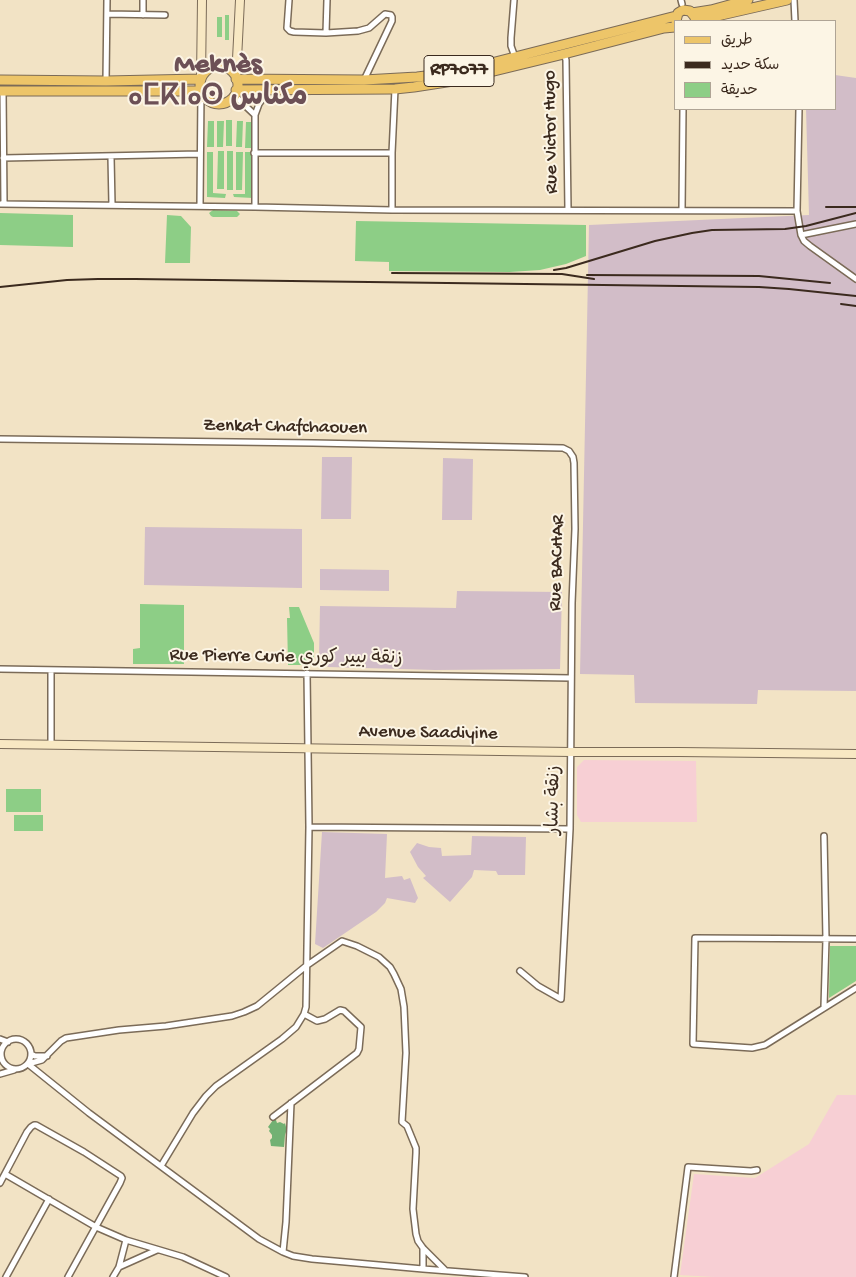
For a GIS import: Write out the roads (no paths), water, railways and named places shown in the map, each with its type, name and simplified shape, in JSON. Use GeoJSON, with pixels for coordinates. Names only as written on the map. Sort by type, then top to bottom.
{"type":"FeatureCollection","features":[{"type":"Feature","properties":{"kind":"main road"},"geometry":{"type":"LineString","coordinates":[[201,91],[202,0]]}},
{"type":"Feature","properties":{"kind":"main road"},"geometry":{"type":"LineString","coordinates":[[235,93],[240,0]]}},
{"type":"Feature","properties":{"kind":"main road","name":"RP7077"},"geometry":{"type":"LineString","coordinates":[[685,13],[711,10],[748,0]]}},
{"type":"Feature","properties":{"kind":"main road","name":"RP7077"},"geometry":{"type":"LineString","coordinates":[[236,79],[364,80],[452,73],[685,13],[787,0]]}},
{"type":"Feature","properties":{"kind":"main road","name":"RP7077"},"geometry":{"type":"LineString","coordinates":[[1,91],[201,91],[208,100],[214,103],[225,102],[235,93],[269,90],[395,90],[452,81],[674,27]]}},
{"type":"Feature","properties":{"kind":"main road"},"geometry":{"type":"LineString","coordinates":[[201,79],[207,70],[218,66],[229,70],[236,79]]}},
{"type":"Feature","properties":{"kind":"main road"},"geometry":{"type":"LineString","coordinates":[[0,80],[106,81],[201,79]]}},
{"type":"Feature","properties":{"kind":"main road","name":"Avenue Saadiyine"},"geometry":{"type":"LineString","coordinates":[[0,744],[856,754]]}},
{"type":"Feature","properties":{"kind":"street"},"geometry":{"type":"LineString","coordinates":[[106,81],[107,0]]}},
{"type":"Feature","properties":{"kind":"street"},"geometry":{"type":"LineString","coordinates":[[143,0],[143,15]]}},
{"type":"Feature","properties":{"kind":"street"},"geometry":{"type":"LineString","coordinates":[[290,0],[287,27],[288,30],[294,32],[326,33],[363,30],[373,25],[384,15],[391,15],[392,21],[364,80]]}},
{"type":"Feature","properties":{"kind":"street"},"geometry":{"type":"LineString","coordinates":[[326,33],[327,0]]}},
{"type":"Feature","properties":{"kind":"street"},"geometry":{"type":"LineString","coordinates":[[514,0],[511,46],[515,57]]}},
{"type":"Feature","properties":{"kind":"street"},"geometry":{"type":"LineString","coordinates":[[794,0],[795,20]]}},
{"type":"Feature","properties":{"kind":"street"},"geometry":{"type":"LineString","coordinates":[[107,14],[165,15]]}},
{"type":"Feature","properties":{"kind":"street","name":"Rue Victor Hugo"},"geometry":{"type":"LineString","coordinates":[[564,54],[567,70],[568,210]]}},
{"type":"Feature","properties":{"kind":"street"},"geometry":{"type":"LineString","coordinates":[[255,207],[255,115],[259,104],[269,90]]}},
{"type":"Feature","properties":{"kind":"street"},"geometry":{"type":"LineString","coordinates":[[392,210],[395,90]]}},
{"type":"Feature","properties":{"kind":"street"},"geometry":{"type":"LineString","coordinates":[[1,91],[4,158],[2,204],[392,210],[797,211]]}},
{"type":"Feature","properties":{"kind":"street"},"geometry":{"type":"LineString","coordinates":[[200,206],[201,91]]}},
{"type":"Feature","properties":{"kind":"street"},"geometry":{"type":"LineString","coordinates":[[235,93],[255,115]]}},
{"type":"Feature","properties":{"kind":"street"},"geometry":{"type":"LineString","coordinates":[[682,210],[683,110]]}},
{"type":"Feature","properties":{"kind":"street"},"geometry":{"type":"LineString","coordinates":[[800,110],[797,211],[801,235],[810,246],[856,278]]}},
{"type":"Feature","properties":{"kind":"street"},"geometry":{"type":"LineString","coordinates":[[254,153],[392,153]]}},
{"type":"Feature","properties":{"kind":"street"},"geometry":{"type":"LineString","coordinates":[[4,158],[200,154]]}},
{"type":"Feature","properties":{"kind":"street"},"geometry":{"type":"LineString","coordinates":[[111,157],[112,205]]}},
{"type":"Feature","properties":{"kind":"street"},"geometry":{"type":"LineString","coordinates":[[801,235],[856,224]]}},
{"type":"Feature","properties":{"kind":"street","name":"Zenkat Chafchaouen"},"geometry":{"type":"LineString","coordinates":[[0,439],[313,442],[563,448],[569,451]]}},
{"type":"Feature","properties":{"kind":"street","name":"Rue BACHAR"},"geometry":{"type":"LineString","coordinates":[[569,451],[574,463],[575,510],[571,678]]}},
{"type":"Feature","properties":{"kind":"street","name":"Rue Pierre Curie زنقة بيير كوري"},"geometry":{"type":"LineString","coordinates":[[0,668],[571,678]]}},
{"type":"Feature","properties":{"kind":"street"},"geometry":{"type":"LineString","coordinates":[[50,745],[51,670]]}},
{"type":"Feature","properties":{"kind":"street"},"geometry":{"type":"LineString","coordinates":[[161,1166],[193,1113],[206,1096],[216,1086],[282,1039],[296,1027],[304,1014],[306,1007],[308,673]]}},
{"type":"Feature","properties":{"kind":"street","name":"زنقة بشار"},"geometry":{"type":"LineString","coordinates":[[520,971],[538,986],[560,999],[570,829],[571,678]]}},
{"type":"Feature","properties":{"kind":"street"},"geometry":{"type":"LineString","coordinates":[[308,827],[570,829]]}},
{"type":"Feature","properties":{"kind":"street"},"geometry":{"type":"LineString","coordinates":[[824,836],[826,939],[824,1007]]}},
{"type":"Feature","properties":{"kind":"street"},"geometry":{"type":"LineString","coordinates":[[856,939],[694,938],[693,1044],[752,1048],[765,1044],[856,988]]}},
{"type":"Feature","properties":{"kind":"street"},"geometry":{"type":"LineString","coordinates":[[0,1074],[42,1060],[66,1038],[208,1020],[244,1012],[257,1006],[306,966],[342,941],[357,946],[378,957],[390,967],[401,990],[404,1007],[406,1053],[402,1122],[407,1126],[416,1148],[414,1223],[418,1241],[444,1270]]}},
{"type":"Feature","properties":{"kind":"street"},"geometry":{"type":"LineString","coordinates":[[273,1117],[357,1053],[359,1049],[361,1027],[344,1011],[338,1011],[325,1019],[317,1020],[304,1014]]}},
{"type":"Feature","properties":{"kind":"street"},"geometry":{"type":"LineString","coordinates":[[0,1039],[8,1042]]}},
{"type":"Feature","properties":{"kind":"street"},"geometry":{"type":"LineString","coordinates":[[18,1069],[10,1068],[2,1060],[1,1051],[8,1042],[16,1039],[24,1041],[29,1046],[31,1054],[28,1064]]}},
{"type":"Feature","properties":{"kind":"street"},"geometry":{"type":"LineString","coordinates":[[31,1054],[47,1056]]}},
{"type":"Feature","properties":{"kind":"street"},"geometry":{"type":"LineString","coordinates":[[28,1064],[259,1239],[283,1252],[312,1259],[525,1277]]}},
{"type":"Feature","properties":{"kind":"street"},"geometry":{"type":"LineString","coordinates":[[283,1252],[291,1103]]}},
{"type":"Feature","properties":{"kind":"street"},"geometry":{"type":"LineString","coordinates":[[0,1183],[27,1132],[34,1125],[84,1152],[119,1174],[122,1178],[68,1277]]}},
{"type":"Feature","properties":{"kind":"street"},"geometry":{"type":"LineString","coordinates":[[674,1277],[688,1167],[757,1170]]}},
{"type":"Feature","properties":{"kind":"street"},"geometry":{"type":"LineString","coordinates":[[5,1174],[96,1227],[126,1240],[183,1257],[226,1277]]}},
{"type":"Feature","properties":{"kind":"street"},"geometry":{"type":"LineString","coordinates":[[6,1277],[49,1200]]}},
{"type":"Feature","properties":{"kind":"street"},"geometry":{"type":"LineString","coordinates":[[113,1277],[119,1267],[126,1240]]}},
{"type":"Feature","properties":{"kind":"street"},"geometry":{"type":"LineString","coordinates":[[423,1248],[424,1269]]}},
{"type":"Feature","properties":{"kind":"street"},"geometry":{"type":"LineString","coordinates":[[119,1267],[158,1250]]}},
{"type":"Feature","properties":{"kind":"railway"},"geometry":{"type":"LineString","coordinates":[[826,207],[856,207]]}},
{"type":"Feature","properties":{"kind":"railway"},"geometry":{"type":"LineString","coordinates":[[554,270],[655,241],[692,233],[712,230],[785,229],[806,226],[856,213]]}},
{"type":"Feature","properties":{"kind":"railway"},"geometry":{"type":"LineString","coordinates":[[392,273],[562,274],[594,279]]}},
{"type":"Feature","properties":{"kind":"railway"},"geometry":{"type":"LineString","coordinates":[[587,275],[759,276],[830,283]]}},
{"type":"Feature","properties":{"kind":"railway"},"geometry":{"type":"LineString","coordinates":[[0,287],[67,280],[135,279],[759,287],[856,296]]}},
{"type":"Feature","properties":{"kind":"railway"},"geometry":{"type":"LineString","coordinates":[[841,304],[856,306]]}},
{"type":"Feature","properties":{"kind":"district","name":"Meknès ⴰⵎⴽⵏⴰⵙ مكناس"},"geometry":{"type":"Point","coordinates":[218,84]}}]}
